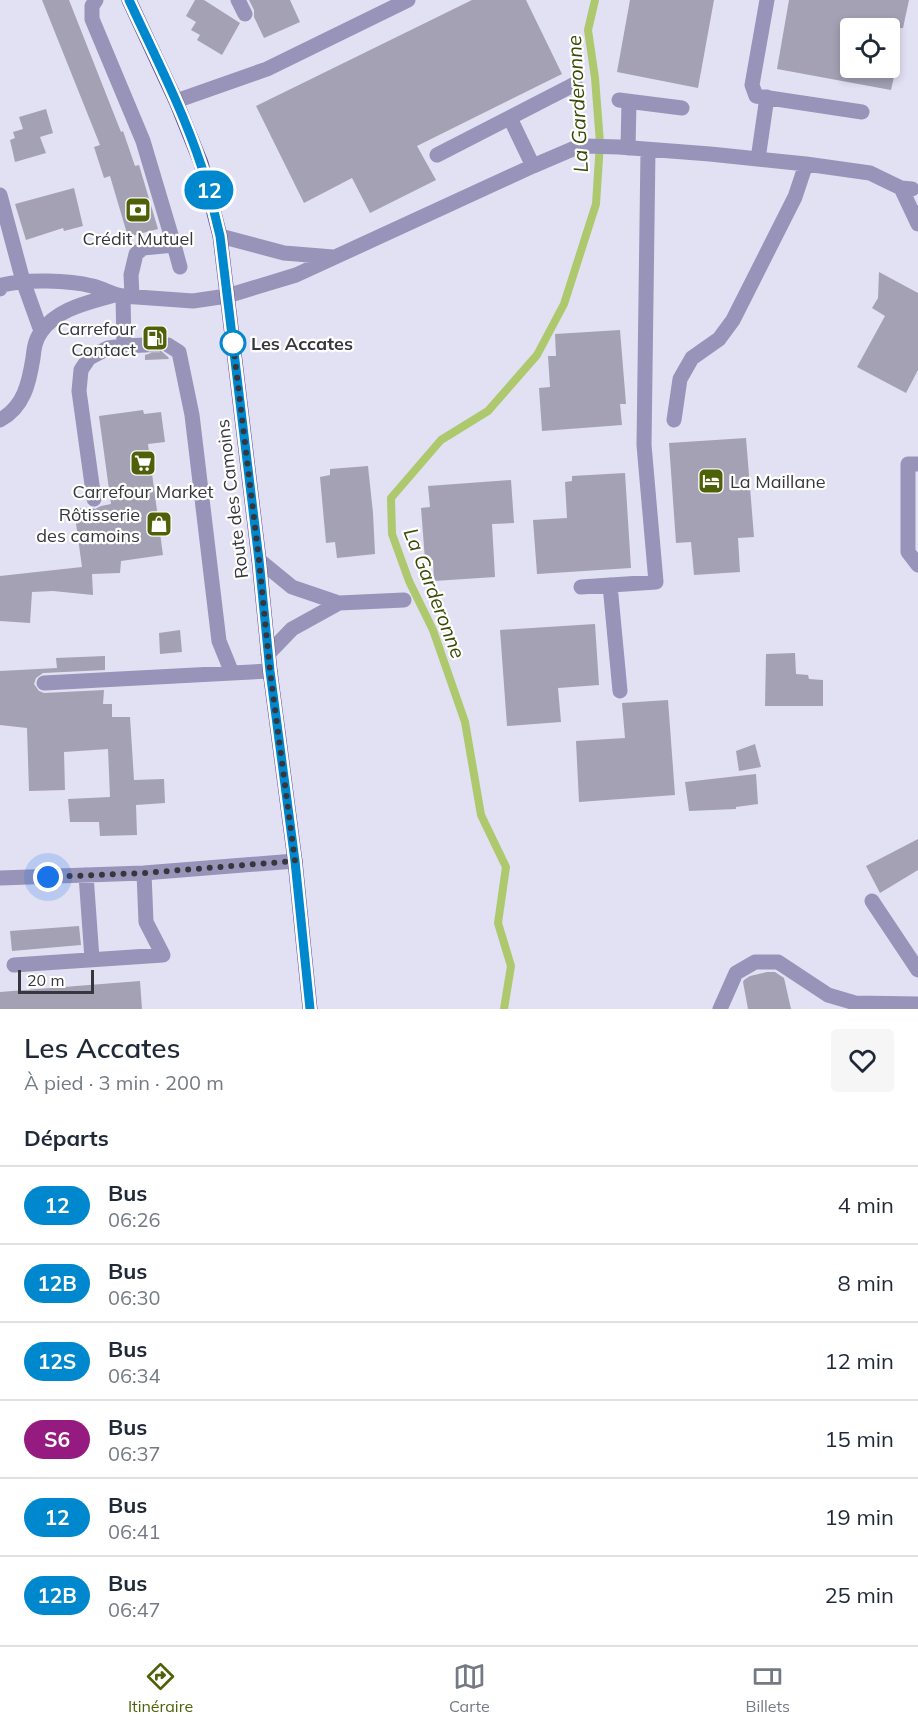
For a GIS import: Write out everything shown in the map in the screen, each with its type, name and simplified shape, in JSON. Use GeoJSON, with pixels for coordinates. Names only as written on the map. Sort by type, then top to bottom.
{"type":"FeatureCollection","features":[{"type":"Feature","properties":{"kind":"main road","name":"Route des Camoins"},"geometry":{"type":"LineString","coordinates":[[130,0],[176,101],[201,163],[220,236],[270,671],[295,861],[310,1009]]}},
{"type":"Feature","properties":{"kind":"street"},"geometry":{"type":"LineString","coordinates":[[96,0],[92,6],[92,19],[143,141],[180,267]]}},
{"type":"Feature","properties":{"kind":"street"},"geometry":{"type":"LineString","coordinates":[[238,0],[245,14]]}},
{"type":"Feature","properties":{"kind":"street"},"geometry":{"type":"LineString","coordinates":[[176,101],[267,69],[408,0]]}},
{"type":"Feature","properties":{"kind":"street"},"geometry":{"type":"LineString","coordinates":[[767,0],[752,85],[756,96],[862,112]]}},
{"type":"Feature","properties":{"kind":"street"},"geometry":{"type":"LineString","coordinates":[[437,155],[576,84]]}},
{"type":"Feature","properties":{"kind":"street"},"geometry":{"type":"LineString","coordinates":[[758,159],[767,98]]}},
{"type":"Feature","properties":{"kind":"street"},"geometry":{"type":"LineString","coordinates":[[624,147],[624,101],[682,108]]}},
{"type":"Feature","properties":{"kind":"street"},"geometry":{"type":"LineString","coordinates":[[510,118],[533,166]]}},
{"type":"Feature","properties":{"kind":"street"},"geometry":{"type":"LineString","coordinates":[[1,286],[23,280],[95,286],[123,296],[194,301],[227,296],[296,275],[533,166],[585,146],[710,154],[806,164],[870,174],[906,188],[918,224]]}},
{"type":"Feature","properties":{"kind":"street"},"geometry":{"type":"LineString","coordinates":[[581,587],[656,582],[644,445],[648,150]]}},
{"type":"Feature","properties":{"kind":"street"},"geometry":{"type":"LineString","coordinates":[[674,420],[680,379],[692,358],[719,339],[733,320],[795,197],[806,164]]}},
{"type":"Feature","properties":{"kind":"street"},"geometry":{"type":"LineString","coordinates":[[0,195],[23,280],[41,331]]}},
{"type":"Feature","properties":{"kind":"street"},"geometry":{"type":"LineString","coordinates":[[220,236],[284,253],[333,257]]}},
{"type":"Feature","properties":{"kind":"street"},"geometry":{"type":"LineString","coordinates":[[124,345],[123,296],[136,254],[143,248],[174,245]]}},
{"type":"Feature","properties":{"kind":"street"},"geometry":{"type":"LineString","coordinates":[[0,420],[9,415],[21,400],[29,383],[35,344],[41,331],[68,309],[123,296]]}},
{"type":"Feature","properties":{"kind":"street"},"geometry":{"type":"LineString","coordinates":[[94,499],[79,391],[81,370],[89,358],[108,348],[145,345]]}},
{"type":"Feature","properties":{"kind":"street"},"geometry":{"type":"LineString","coordinates":[[168,345],[179,352],[192,415],[219,641],[232,673]]}},
{"type":"Feature","properties":{"kind":"street"},"geometry":{"type":"LineString","coordinates":[[918,464],[908,464],[908,552],[918,565]]}},
{"type":"Feature","properties":{"kind":"street"},"geometry":{"type":"LineString","coordinates":[[259,560],[292,587],[339,603],[404,600]]}},
{"type":"Feature","properties":{"kind":"street"},"geometry":{"type":"LineString","coordinates":[[610,585],[620,691]]}},
{"type":"Feature","properties":{"kind":"street"},"geometry":{"type":"LineString","coordinates":[[268,654],[292,629],[339,603]]}},
{"type":"Feature","properties":{"kind":"street"},"geometry":{"type":"LineString","coordinates":[[44,682],[270,671]]}},
{"type":"Feature","properties":{"kind":"street"},"geometry":{"type":"LineString","coordinates":[[0,878],[144,873],[295,861]]}},
{"type":"Feature","properties":{"kind":"street"},"geometry":{"type":"LineString","coordinates":[[14,965],[164,955],[146,922],[144,873]]}},
{"type":"Feature","properties":{"kind":"street"},"geometry":{"type":"LineString","coordinates":[[86,875],[92,959]]}},
{"type":"Feature","properties":{"kind":"street"},"geometry":{"type":"LineString","coordinates":[[872,901],[918,970]]}},
{"type":"Feature","properties":{"kind":"street"},"geometry":{"type":"LineString","coordinates":[[720,1009],[736,973],[755,962],[778,962],[828,995],[855,1003],[918,1004]]}},
{"type":"Feature","properties":{"kind":"building"},"geometry":{"type":"Polygon","coordinates":[[[42,0],[69,0],[135,166],[139,165],[158,229],[128,237],[110,176],[104,178],[94,147],[100,145],[42,0]]]}},
{"type":"Feature","properties":{"kind":"building"},"geometry":{"type":"Polygon","coordinates":[[[195,0],[204,0],[240,23],[222,55],[197,40],[200,35],[191,30],[196,22],[186,16],[195,0]]]}},
{"type":"Feature","properties":{"kind":"building"},"geometry":{"type":"Polygon","coordinates":[[[249,0],[290,0],[300,22],[264,38],[249,0]]]}},
{"type":"Feature","properties":{"kind":"building"},"geometry":{"type":"Polygon","coordinates":[[[472,0],[526,0],[562,74],[417,146],[436,180],[370,213],[352,178],[304,203],[256,106],[472,0]]]}},
{"type":"Feature","properties":{"kind":"building"},"geometry":{"type":"Polygon","coordinates":[[[630,0],[714,0],[698,88],[617,72],[630,0]]]}},
{"type":"Feature","properties":{"kind":"building"},"geometry":{"type":"Polygon","coordinates":[[[789,0],[909,0],[903,28],[900,28],[900,18],[840,18],[840,78],[894,78],[891,90],[777,69],[789,0]]]}},
{"type":"Feature","properties":{"kind":"building"},"geometry":{"type":"Polygon","coordinates":[[[46,109],[53,133],[40,137],[46,153],[15,162],[10,140],[15,138],[13,132],[23,129],[19,117],[46,109]]]}},
{"type":"Feature","properties":{"kind":"building"},"geometry":{"type":"Polygon","coordinates":[[[74,188],[83,226],[64,231],[63,228],[26,240],[15,204],[74,188]]]}},
{"type":"Feature","properties":{"kind":"building"},"geometry":{"type":"Polygon","coordinates":[[[879,272],[918,293],[918,370],[906,393],[857,367],[885,316],[872,308],[878,298],[879,272]]]}},
{"type":"Feature","properties":{"kind":"building"},"geometry":{"type":"Polygon","coordinates":[[[620,330],[626,404],[620,404],[622,425],[542,431],[539,388],[550,387],[548,356],[556,356],[555,334],[620,330]]]}},
{"type":"Feature","properties":{"kind":"building"},"geometry":{"type":"Polygon","coordinates":[[[168,331],[168,335],[160,339],[158,345],[169,359],[145,360],[145,355],[151,353],[155,345],[153,339],[144,335],[144,332],[168,331]]]}},
{"type":"Feature","properties":{"kind":"building"},"geometry":{"type":"Polygon","coordinates":[[[143,410],[144,414],[161,412],[165,442],[148,444],[163,555],[121,561],[120,573],[92,574],[93,595],[53,591],[32,592],[30,623],[0,621],[0,576],[82,567],[74,509],[89,507],[95,509],[111,504],[99,416],[143,410]]]}},
{"type":"Feature","properties":{"kind":"building","name":"La Maillane"},"geometry":{"type":"Polygon","coordinates":[[[746,438],[754,537],[738,538],[740,572],[694,575],[691,542],[676,543],[669,443],[746,438]]]}},
{"type":"Feature","properties":{"kind":"building"},"geometry":{"type":"Polygon","coordinates":[[[368,466],[375,554],[337,558],[335,542],[326,543],[320,477],[330,475],[330,469],[368,466]]]}},
{"type":"Feature","properties":{"kind":"building"},"geometry":{"type":"Polygon","coordinates":[[[625,473],[631,568],[537,574],[533,520],[567,518],[565,482],[572,481],[572,476],[625,473]]]}},
{"type":"Feature","properties":{"kind":"building"},"geometry":{"type":"Polygon","coordinates":[[[511,480],[514,523],[492,524],[495,577],[434,581],[433,560],[425,560],[421,508],[430,507],[428,486],[511,480]]]}},
{"type":"Feature","properties":{"kind":"building"},"geometry":{"type":"Polygon","coordinates":[[[595,624],[599,685],[558,688],[561,722],[507,726],[500,630],[595,624]]]}},
{"type":"Feature","properties":{"kind":"building"},"geometry":{"type":"Polygon","coordinates":[[[180,630],[182,652],[160,654],[159,633],[180,630]]]}},
{"type":"Feature","properties":{"kind":"building"},"geometry":{"type":"Polygon","coordinates":[[[795,653],[796,674],[808,675],[809,679],[823,680],[823,706],[765,706],[766,654],[795,653]]]}},
{"type":"Feature","properties":{"kind":"building"},"geometry":{"type":"Polygon","coordinates":[[[105,656],[105,670],[43,673],[36,678],[34,684],[39,691],[44,693],[104,690],[103,704],[112,704],[112,717],[130,717],[134,780],[164,779],[165,803],[136,805],[137,835],[100,836],[99,822],[70,822],[68,799],[110,797],[108,749],[64,752],[65,790],[29,791],[27,728],[0,725],[0,671],[57,668],[56,658],[105,656]]]}},
{"type":"Feature","properties":{"kind":"building"},"geometry":{"type":"Polygon","coordinates":[[[668,700],[675,795],[579,802],[576,741],[625,738],[622,703],[668,700]]]}},
{"type":"Feature","properties":{"kind":"building"},"geometry":{"type":"Polygon","coordinates":[[[755,744],[761,767],[739,771],[736,751],[755,744]]]}},
{"type":"Feature","properties":{"kind":"building"},"geometry":{"type":"Polygon","coordinates":[[[756,774],[758,804],[736,807],[736,809],[689,811],[685,782],[756,774]]]}},
{"type":"Feature","properties":{"kind":"building"},"geometry":{"type":"Polygon","coordinates":[[[918,839],[918,870],[880,893],[866,866],[918,839]]]}},
{"type":"Feature","properties":{"kind":"building"},"geometry":{"type":"Polygon","coordinates":[[[79,926],[81,945],[12,951],[10,931],[79,926]]]}},
{"type":"Feature","properties":{"kind":"building"},"geometry":{"type":"Polygon","coordinates":[[[775,972],[784,978],[791,1009],[748,1009],[744,980],[750,976],[775,972]]]}},
{"type":"Feature","properties":{"kind":"building"},"geometry":{"type":"Polygon","coordinates":[[[140,981],[142,1009],[0,1009],[0,992],[140,981]]]}},
{"type":"Feature","properties":{"kind":"waterway","name":"La Garderonne"},"geometry":{"type":"LineString","coordinates":[[504,1009],[511,966],[498,923],[506,867],[481,815],[465,722],[433,630],[409,581],[392,534],[391,498],[441,440],[488,411],[537,355],[564,304],[596,204],[600,143],[595,78],[588,30],[595,0]]}},
{"type":"Feature","properties":{"kind":"tunnel"},"geometry":{"type":"LineString","coordinates":[[145,345],[168,345]]}},
{"type":"Feature","properties":{"kind":"bus line","name":"12"},"geometry":{"type":"LineString","coordinates":[[129,0],[176,101],[201,163],[220,236],[270,671],[295,861],[310,1009]]}},
{"type":"Feature","properties":{"kind":"place","name":"Crédit Mutuel"},"geometry":{"type":"Point","coordinates":[138,210]}},
{"type":"Feature","properties":{"kind":"place","name":"Carrefour Contact"},"geometry":{"type":"Point","coordinates":[155,338]}},
{"type":"Feature","properties":{"kind":"place","name":"Les Accates"},"geometry":{"type":"Point","coordinates":[233,343]}},
{"type":"Feature","properties":{"kind":"place","name":"Carrefour Market"},"geometry":{"type":"Point","coordinates":[143,463]}},
{"type":"Feature","properties":{"kind":"place","name":"La Maillane"},"geometry":{"type":"Point","coordinates":[711,481]}},
{"type":"Feature","properties":{"kind":"place","name":"Rôtisserie des camoins"},"geometry":{"type":"Point","coordinates":[159,524]}},
{"type":"Feature","properties":{"kind":"route"},"geometry":{"type":"LineString","coordinates":[[48,877],[144,873],[295,861],[270,671],[233,343]]}}]}
